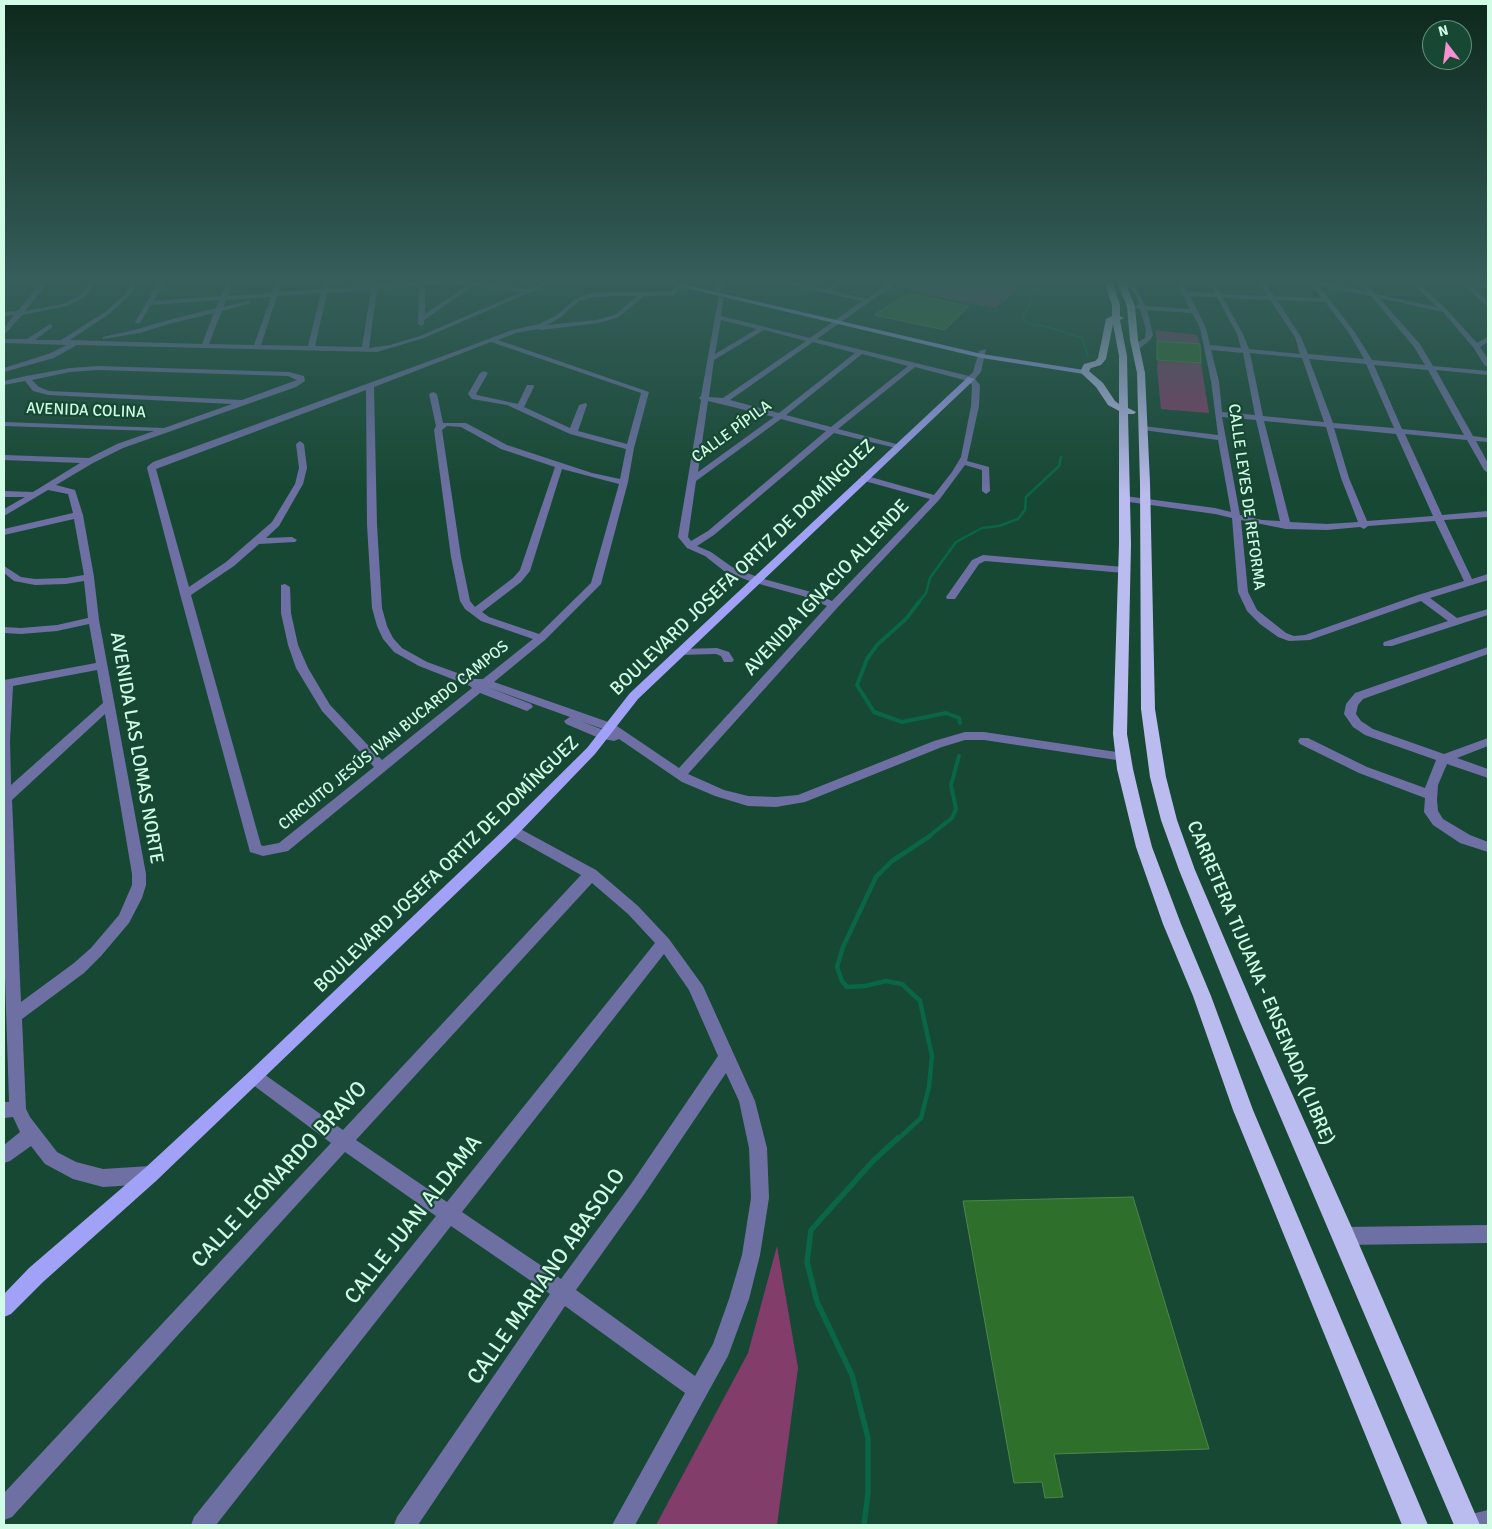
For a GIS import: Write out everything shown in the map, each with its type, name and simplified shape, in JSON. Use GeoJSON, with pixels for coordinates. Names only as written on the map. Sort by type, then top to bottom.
{"type":"FeatureCollection","features":[{"type":"Feature","properties":{"kind":"highway"},"geometry":{"type":"LineString","coordinates":[[1103,352],[1102,359],[1098,363],[1086,369],[1100,385],[1111,403],[1129,411],[1132,415],[1134,442],[1143,448]]}},
{"type":"Feature","properties":{"kind":"highway"},"geometry":{"type":"LineString","coordinates":[[1122,352],[1125,499],[1120,734],[1123,757],[1144,847],[1172,924],[1202,996],[1243,1110],[1415,1525]]}},
{"type":"Feature","properties":{"kind":"highway","name":"CARRETERA TIJUANA - ENSENADA (LIBRE)"},"geometry":{"type":"LineString","coordinates":[[1137,352],[1141,373],[1143,428],[1148,710],[1158,778],[1169,820],[1201,905],[1344,1236],[1474,1524]]}},
{"type":"Feature","properties":{"kind":"main road"},"geometry":{"type":"LineString","coordinates":[[975,352],[1086,369]]}},
{"type":"Feature","properties":{"kind":"main road","name":"BOULEVARD JOSEFA ORTIZ DE DOMÍNGUEZ"},"geometry":{"type":"LineString","coordinates":[[4,1307],[36,1275],[150,1175],[255,1077],[513,830],[591,752],[634,696],[897,447],[972,379]]}},
{"type":"Feature","properties":{"kind":"street"},"geometry":{"type":"LineString","coordinates":[[6,369],[58,352]]}},
{"type":"Feature","properties":{"kind":"street","name":"CIRCUITO JESÚS IVAN BUCARDO CAMPOS"},"geometry":{"type":"LineString","coordinates":[[459,352],[156,464],[151,468],[255,848],[263,851],[283,847],[479,685],[541,638],[596,584],[624,482],[630,448],[645,392],[528,352]]}},
{"type":"Feature","properties":{"kind":"street"},"geometry":{"type":"LineString","coordinates":[[711,352],[683,532],[685,542],[708,554],[728,569],[756,580],[796,590],[834,605]]}},
{"type":"Feature","properties":{"kind":"street"},"geometry":{"type":"LineString","coordinates":[[710,360],[723,352]]}},
{"type":"Feature","properties":{"kind":"street"},"geometry":{"type":"LineString","coordinates":[[724,401],[794,352]]}},
{"type":"Feature","properties":{"kind":"street","name":"CALLE PÍPILA"},"geometry":{"type":"LineString","coordinates":[[692,480],[780,416],[860,352]]}},
{"type":"Feature","properties":{"kind":"street"},"geometry":{"type":"LineString","coordinates":[[861,352],[972,379],[977,372],[982,354]]}},
{"type":"Feature","properties":{"kind":"street","name":"CALLE LEYES DE REFORMA"},"geometry":{"type":"LineString","coordinates":[[1207,352],[1215,381],[1218,414],[1236,516],[1242,592],[1252,610],[1264,622],[1282,635],[1293,639],[1306,638],[1422,597]]}},
{"type":"Feature","properties":{"kind":"street"},"geometry":{"type":"LineString","coordinates":[[1246,352],[1259,416],[1286,526]]}},
{"type":"Feature","properties":{"kind":"street"},"geometry":{"type":"LineString","coordinates":[[1269,352],[1488,373]]}},
{"type":"Feature","properties":{"kind":"street"},"geometry":{"type":"LineString","coordinates":[[1304,352],[1329,424],[1345,478],[1364,526]]}},
{"type":"Feature","properties":{"kind":"street"},"geometry":{"type":"LineString","coordinates":[[1364,352],[1438,519],[1469,582]]}},
{"type":"Feature","properties":{"kind":"street"},"geometry":{"type":"LineString","coordinates":[[1420,352],[1431,368],[1488,470]]}},
{"type":"Feature","properties":{"kind":"street"},"geometry":{"type":"LineString","coordinates":[[1480,352],[1488,364]]}},
{"type":"Feature","properties":{"kind":"street"},"geometry":{"type":"LineString","coordinates":[[690,546],[711,533],[913,365]]}},
{"type":"Feature","properties":{"kind":"street"},"geometry":{"type":"LineString","coordinates":[[4,383],[76,370],[107,368],[290,374],[301,378],[298,383],[120,446],[32,494],[4,513]]}},
{"type":"Feature","properties":{"kind":"street"},"geometry":{"type":"LineString","coordinates":[[484,373],[472,394],[473,396],[509,403],[573,432],[630,448]]}},
{"type":"Feature","properties":{"kind":"street"},"geometry":{"type":"LineString","coordinates":[[26,378],[36,389],[48,393],[246,402]]}},
{"type":"Feature","properties":{"kind":"street","name":"AVENIDA IGNACIO ALLENDE"},"geometry":{"type":"LineString","coordinates":[[680,775],[834,605],[936,498],[963,462],[975,406],[976,385],[972,379]]}},
{"type":"Feature","properties":{"kind":"street"},"geometry":{"type":"LineString","coordinates":[[370,386],[374,582],[377,608],[388,639],[398,650],[423,664],[550,714],[626,739],[680,775],[729,796],[748,801],[776,802],[800,799],[938,744],[965,736],[984,736],[1123,757]]}},
{"type":"Feature","properties":{"kind":"street"},"geometry":{"type":"LineString","coordinates":[[520,408],[530,387]]}},
{"type":"Feature","properties":{"kind":"street"},"geometry":{"type":"LineString","coordinates":[[432,394],[440,426],[438,430],[465,600],[475,612],[485,619],[541,638]]}},
{"type":"Feature","properties":{"kind":"street"},"geometry":{"type":"LineString","coordinates":[[703,398],[724,401],[897,447]]}},
{"type":"Feature","properties":{"kind":"street"},"geometry":{"type":"LineString","coordinates":[[573,432],[583,404]]}},
{"type":"Feature","properties":{"kind":"street"},"geometry":{"type":"LineString","coordinates":[[1218,414],[1259,416],[1488,440]]}},
{"type":"Feature","properties":{"kind":"street","name":"AVENIDA COLINA"},"geometry":{"type":"LineString","coordinates":[[4,424],[167,429]]}},
{"type":"Feature","properties":{"kind":"street"},"geometry":{"type":"LineString","coordinates":[[440,426],[463,425],[504,447],[559,466],[624,482]]}},
{"type":"Feature","properties":{"kind":"street"},"geometry":{"type":"LineString","coordinates":[[1143,428],[1223,438]]}},
{"type":"Feature","properties":{"kind":"street"},"geometry":{"type":"LineString","coordinates":[[185,594],[230,564],[276,524],[299,484],[303,468],[300,444]]}},
{"type":"Feature","properties":{"kind":"street"},"geometry":{"type":"LineString","coordinates":[[4,457],[90,461]]}},
{"type":"Feature","properties":{"kind":"street"},"geometry":{"type":"LineString","coordinates":[[963,462],[986,469],[986,491]]}},
{"type":"Feature","properties":{"kind":"street"},"geometry":{"type":"LineString","coordinates":[[475,612],[517,580],[525,571],[559,466]]}},
{"type":"Feature","properties":{"kind":"street"},"geometry":{"type":"LineString","coordinates":[[864,478],[936,498]]}},
{"type":"Feature","properties":{"kind":"street","name":"AVENIDA LAS LOMAS NORTE"},"geometry":{"type":"LineString","coordinates":[[9,1013],[79,968],[96,952],[124,919],[135,898],[139,885],[138,865],[94,620],[89,577],[78,515],[72,492],[46,487]]}},
{"type":"Feature","properties":{"kind":"street"},"geometry":{"type":"LineString","coordinates":[[4,494],[32,494]]}},
{"type":"Feature","properties":{"kind":"street"},"geometry":{"type":"LineString","coordinates":[[1125,499],[1215,511],[1262,524],[1286,526],[1364,526],[1488,514]]}},
{"type":"Feature","properties":{"kind":"street"},"geometry":{"type":"LineString","coordinates":[[4,532],[78,515]]}},
{"type":"Feature","properties":{"kind":"street"},"geometry":{"type":"LineString","coordinates":[[258,541],[292,540]]}},
{"type":"Feature","properties":{"kind":"street"},"geometry":{"type":"LineString","coordinates":[[952,598],[975,562],[983,558],[1124,570]]}},
{"type":"Feature","properties":{"kind":"street"},"geometry":{"type":"LineString","coordinates":[[4,569],[18,579],[35,582],[89,577]]}},
{"type":"Feature","properties":{"kind":"street"},"geometry":{"type":"LineString","coordinates":[[1422,597],[1488,577]]}},
{"type":"Feature","properties":{"kind":"street"},"geometry":{"type":"LineString","coordinates":[[285,587],[286,613],[293,645],[302,668],[326,708],[380,766]]}},
{"type":"Feature","properties":{"kind":"street"},"geometry":{"type":"LineString","coordinates":[[1422,597],[1454,622]]}},
{"type":"Feature","properties":{"kind":"street"},"geometry":{"type":"LineString","coordinates":[[1388,644],[1488,612]]}},
{"type":"Feature","properties":{"kind":"street"},"geometry":{"type":"LineString","coordinates":[[4,630],[57,628],[94,620]]}},
{"type":"Feature","properties":{"kind":"street"},"geometry":{"type":"LineString","coordinates":[[1488,650],[1359,696],[1352,704],[1350,714],[1357,724],[1369,732],[1488,774]]}},
{"type":"Feature","properties":{"kind":"street"},"geometry":{"type":"LineString","coordinates":[[680,652],[717,651],[725,654],[728,660]]}},
{"type":"Feature","properties":{"kind":"street"},"geometry":{"type":"LineString","coordinates":[[103,665],[6,684],[4,798],[9,1013],[15,1078],[11,1109],[51,1158],[73,1170],[103,1178],[150,1175]]}},
{"type":"Feature","properties":{"kind":"street"},"geometry":{"type":"LineString","coordinates":[[4,798],[110,703]]}},
{"type":"Feature","properties":{"kind":"street"},"geometry":{"type":"LineString","coordinates":[[1304,741],[1355,767],[1431,795]]}},
{"type":"Feature","properties":{"kind":"street"},"geometry":{"type":"LineString","coordinates":[[1488,742],[1443,759],[1432,785],[1431,795],[1431,812],[1438,822],[1465,839],[1488,848]]}},
{"type":"Feature","properties":{"kind":"street"},"geometry":{"type":"LineString","coordinates":[[513,830],[590,874],[634,910],[664,943],[695,986],[747,1101],[758,1148],[760,1198],[751,1255],[739,1299],[721,1349],[623,1525]]}},
{"type":"Feature","properties":{"kind":"street","name":"CALLE LEONARDO BRAVO"},"geometry":{"type":"LineString","coordinates":[[4,1509],[590,874]]}},
{"type":"Feature","properties":{"kind":"street","name":"CALLE JUAN ALDAMA"},"geometry":{"type":"LineString","coordinates":[[202,1525],[664,943]]}},
{"type":"Feature","properties":{"kind":"street","name":"CALLE MARIANO ABASOLO"},"geometry":{"type":"LineString","coordinates":[[405,1525],[563,1292],[637,1190],[727,1057]]}},
{"type":"Feature","properties":{"kind":"street"},"geometry":{"type":"LineString","coordinates":[[255,1077],[447,1214],[563,1292],[699,1391]]}},
{"type":"Feature","properties":{"kind":"street"},"geometry":{"type":"LineString","coordinates":[[4,1155],[32,1134]]}},
{"type":"Feature","properties":{"kind":"street"},"geometry":{"type":"LineString","coordinates":[[1344,1236],[1488,1234]]}},
{"type":"Feature","properties":{"kind":"shaded area"},"geometry":{"type":"Polygon","coordinates":[[[1158,361],[1201,363],[1209,413],[1161,409],[1158,361]]]}},
{"type":"Feature","properties":{"kind":"shaded area"},"geometry":{"type":"Polygon","coordinates":[[[777,1246],[798,1368],[777,1525],[656,1525],[748,1353],[777,1246]]]}},
{"type":"Feature","properties":{"kind":"building"},"geometry":{"type":"Polygon","coordinates":[[[1157,352],[1200,352],[1201,363],[1157,360],[1157,352]]]}},
{"type":"Feature","properties":{"kind":"building"},"geometry":{"type":"Polygon","coordinates":[[[1133,1197],[1209,1449],[1054,1454],[1063,1497],[1045,1498],[1042,1482],[1014,1483],[963,1201],[1133,1197]]]}},
{"type":"Feature","properties":{"kind":"waterway"},"geometry":{"type":"LineString","coordinates":[[1087,352],[1088,357]]}},
{"type":"Feature","properties":{"kind":"waterway"},"geometry":{"type":"LineString","coordinates":[[918,603],[926,593],[930,578],[956,542],[982,528],[999,526],[1018,519],[1025,510],[1026,497],[1059,466],[1061,457]]}},
{"type":"Feature","properties":{"kind":"waterway"},"geometry":{"type":"LineString","coordinates":[[919,602],[906,619],[877,645],[867,659],[857,685],[874,712],[902,722],[946,713],[959,718],[960,723]]}},
{"type":"Feature","properties":{"kind":"waterway"},"geometry":{"type":"LineString","coordinates":[[928,837],[952,818],[956,809],[951,785],[959,756]]}},
{"type":"Feature","properties":{"kind":"waterway"},"geometry":{"type":"LineString","coordinates":[[897,1140],[921,1118],[929,1087],[932,1056],[920,1001],[902,984],[886,981],[865,986],[847,987],[842,981],[837,967],[843,947],[876,877],[892,861],[930,836]]}},
{"type":"Feature","properties":{"kind":"waterway"},"geometry":{"type":"LineString","coordinates":[[864,1525],[868,1493],[868,1438],[852,1375],[817,1302],[807,1262],[811,1230],[874,1160],[898,1138]]}}]}
